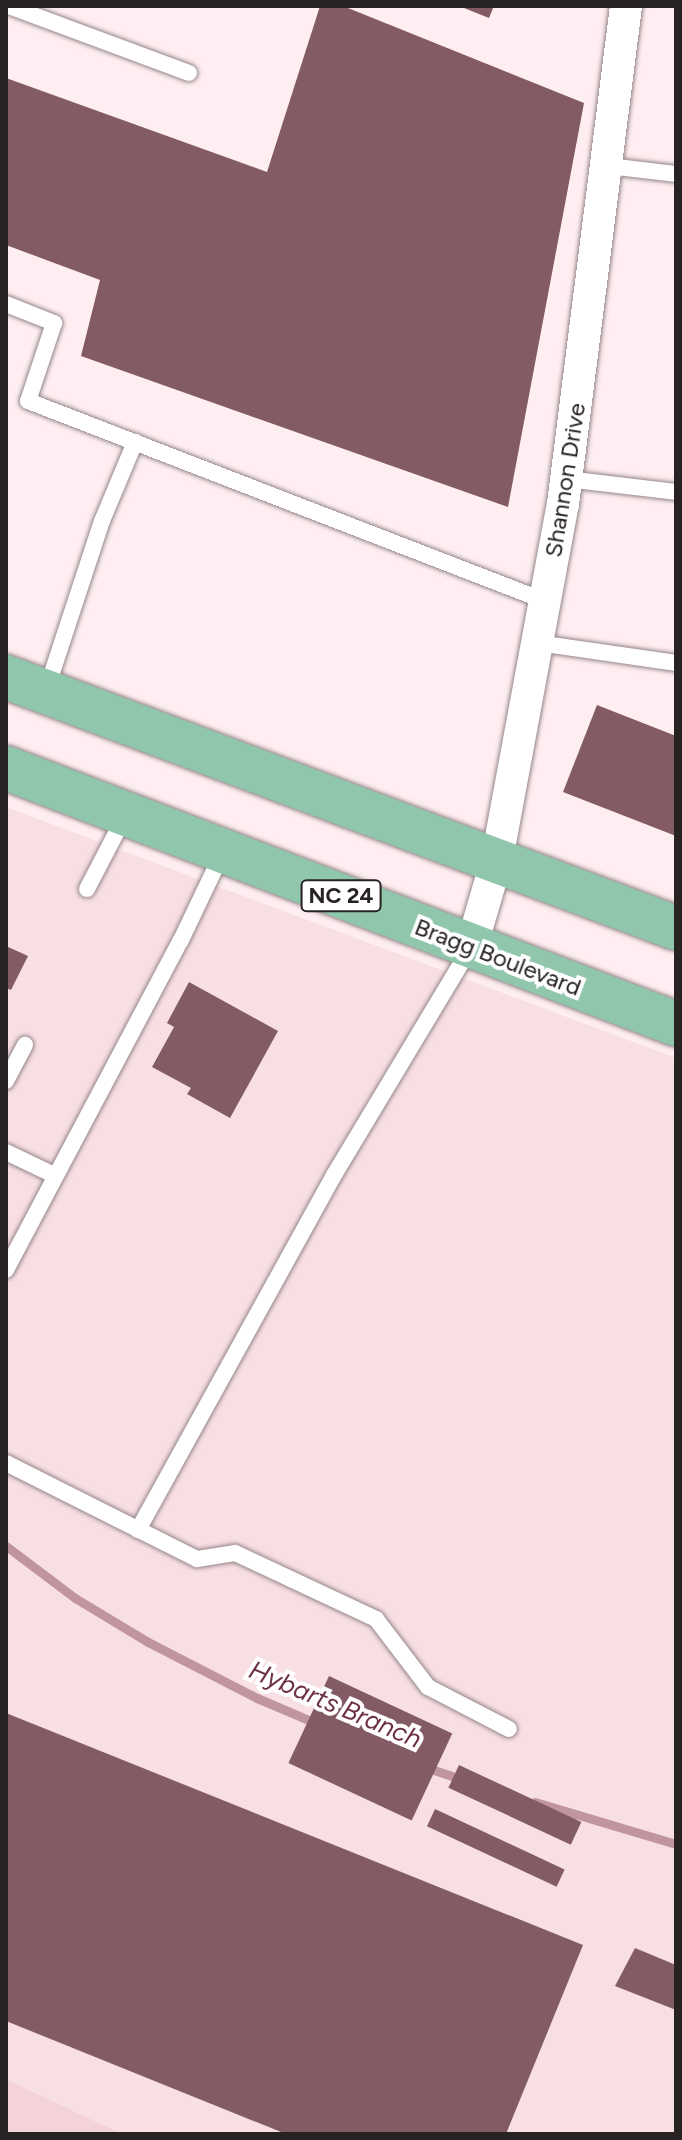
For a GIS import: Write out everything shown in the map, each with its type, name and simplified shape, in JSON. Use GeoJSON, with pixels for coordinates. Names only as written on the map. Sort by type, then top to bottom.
{"type":"FeatureCollection","features":[{"type":"Feature","properties":{"kind":"main road"},"geometry":{"type":"LineString","coordinates":[[6,677],[676,928]]}},
{"type":"Feature","properties":{"kind":"main road","name":"Bragg Boulevard"},"geometry":{"type":"LineString","coordinates":[[6,768],[676,1024]]}},
{"type":"Feature","properties":{"kind":"street","name":"Shannon Drive"},"geometry":{"type":"LineString","coordinates":[[471,948],[497,859],[566,479],[626,6]]}},
{"type":"Feature","properties":{"kind":"lane"},"geometry":{"type":"LineString","coordinates":[[9,6],[189,73]]}},
{"type":"Feature","properties":{"kind":"lane"},"geometry":{"type":"LineString","coordinates":[[608,166],[676,174]]}},
{"type":"Feature","properties":{"kind":"lane"},"geometry":{"type":"LineString","coordinates":[[6,304],[54,323],[28,401],[545,601]]}},
{"type":"Feature","properties":{"kind":"lane"},"geometry":{"type":"LineString","coordinates":[[46,692],[102,521],[135,442]]}},
{"type":"Feature","properties":{"kind":"lane"},"geometry":{"type":"LineString","coordinates":[[566,479],[676,492]]}},
{"type":"Feature","properties":{"kind":"lane"},"geometry":{"type":"LineString","coordinates":[[538,643],[676,663]]}},
{"type":"Feature","properties":{"kind":"lane"},"geometry":{"type":"LineString","coordinates":[[87,889],[126,813]]}},
{"type":"Feature","properties":{"kind":"lane"},"geometry":{"type":"LineString","coordinates":[[6,1270],[181,940],[224,850]]}},
{"type":"Feature","properties":{"kind":"lane"},"geometry":{"type":"LineString","coordinates":[[138,1530],[334,1175],[471,948]]}},
{"type":"Feature","properties":{"kind":"lane"},"geometry":{"type":"LineString","coordinates":[[6,1081],[25,1045]]}},
{"type":"Feature","properties":{"kind":"lane"},"geometry":{"type":"LineString","coordinates":[[6,1152],[56,1176]]}},
{"type":"Feature","properties":{"kind":"lane"},"geometry":{"type":"LineString","coordinates":[[6,1463],[197,1559],[235,1553],[376,1619],[428,1687],[509,1729]]}},
{"type":"Feature","properties":{"kind":"shaded area"},"geometry":{"type":"Polygon","coordinates":[[[6,807],[676,1058],[676,2134],[122,2134],[6,2079],[6,807]]]}},
{"type":"Feature","properties":{"kind":"shaded area"},"geometry":{"type":"Polygon","coordinates":[[[6,2079],[122,2134],[6,2134],[6,2079]]]}},
{"type":"Feature","properties":{"kind":"building"},"geometry":{"type":"Polygon","coordinates":[[[320,6],[343,6],[584,103],[508,507],[81,356],[100,280],[6,245],[6,78],[267,172],[320,6]]]}},
{"type":"Feature","properties":{"kind":"building"},"geometry":{"type":"Polygon","coordinates":[[[459,6],[494,6],[489,18],[459,6]]]}},
{"type":"Feature","properties":{"kind":"building"},"geometry":{"type":"Polygon","coordinates":[[[597,705],[676,736],[676,836],[563,792],[597,705]]]}},
{"type":"Feature","properties":{"kind":"building"},"geometry":{"type":"Polygon","coordinates":[[[6,946],[28,956],[11,990],[6,988],[6,946]]]}},
{"type":"Feature","properties":{"kind":"building"},"geometry":{"type":"Polygon","coordinates":[[[189,982],[278,1031],[230,1118],[187,1094],[191,1088],[152,1067],[174,1027],[167,1023],[189,982]]]}},
{"type":"Feature","properties":{"kind":"building"},"geometry":{"type":"Polygon","coordinates":[[[329,1676],[452,1733],[412,1820],[288,1763],[329,1676]]]}},
{"type":"Feature","properties":{"kind":"building"},"geometry":{"type":"Polygon","coordinates":[[[6,1713],[583,1945],[506,2134],[286,2134],[6,2021],[6,1713]]]}},
{"type":"Feature","properties":{"kind":"building"},"geometry":{"type":"Polygon","coordinates":[[[459,1765],[581,1822],[571,1845],[448,1788],[459,1765]]]}},
{"type":"Feature","properties":{"kind":"building"},"geometry":{"type":"Polygon","coordinates":[[[435,1809],[565,1869],[557,1887],[427,1826],[435,1809]]]}},
{"type":"Feature","properties":{"kind":"building"},"geometry":{"type":"Polygon","coordinates":[[[635,1948],[676,1965],[676,2010],[615,1986],[635,1948]]]}},
{"type":"Feature","properties":{"kind":"waterway","name":"Hybarts Branch"},"geometry":{"type":"LineString","coordinates":[[6,1546],[75,1598],[148,1642],[257,1698],[318,1724]]}},
{"type":"Feature","properties":{"kind":"waterway","name":"Hybarts Branch"},"geometry":{"type":"LineString","coordinates":[[425,1767],[464,1780]]}},
{"type":"Feature","properties":{"kind":"waterway","name":"Hybarts Branch"},"geometry":{"type":"LineString","coordinates":[[535,1802],[676,1844]]}}]}
